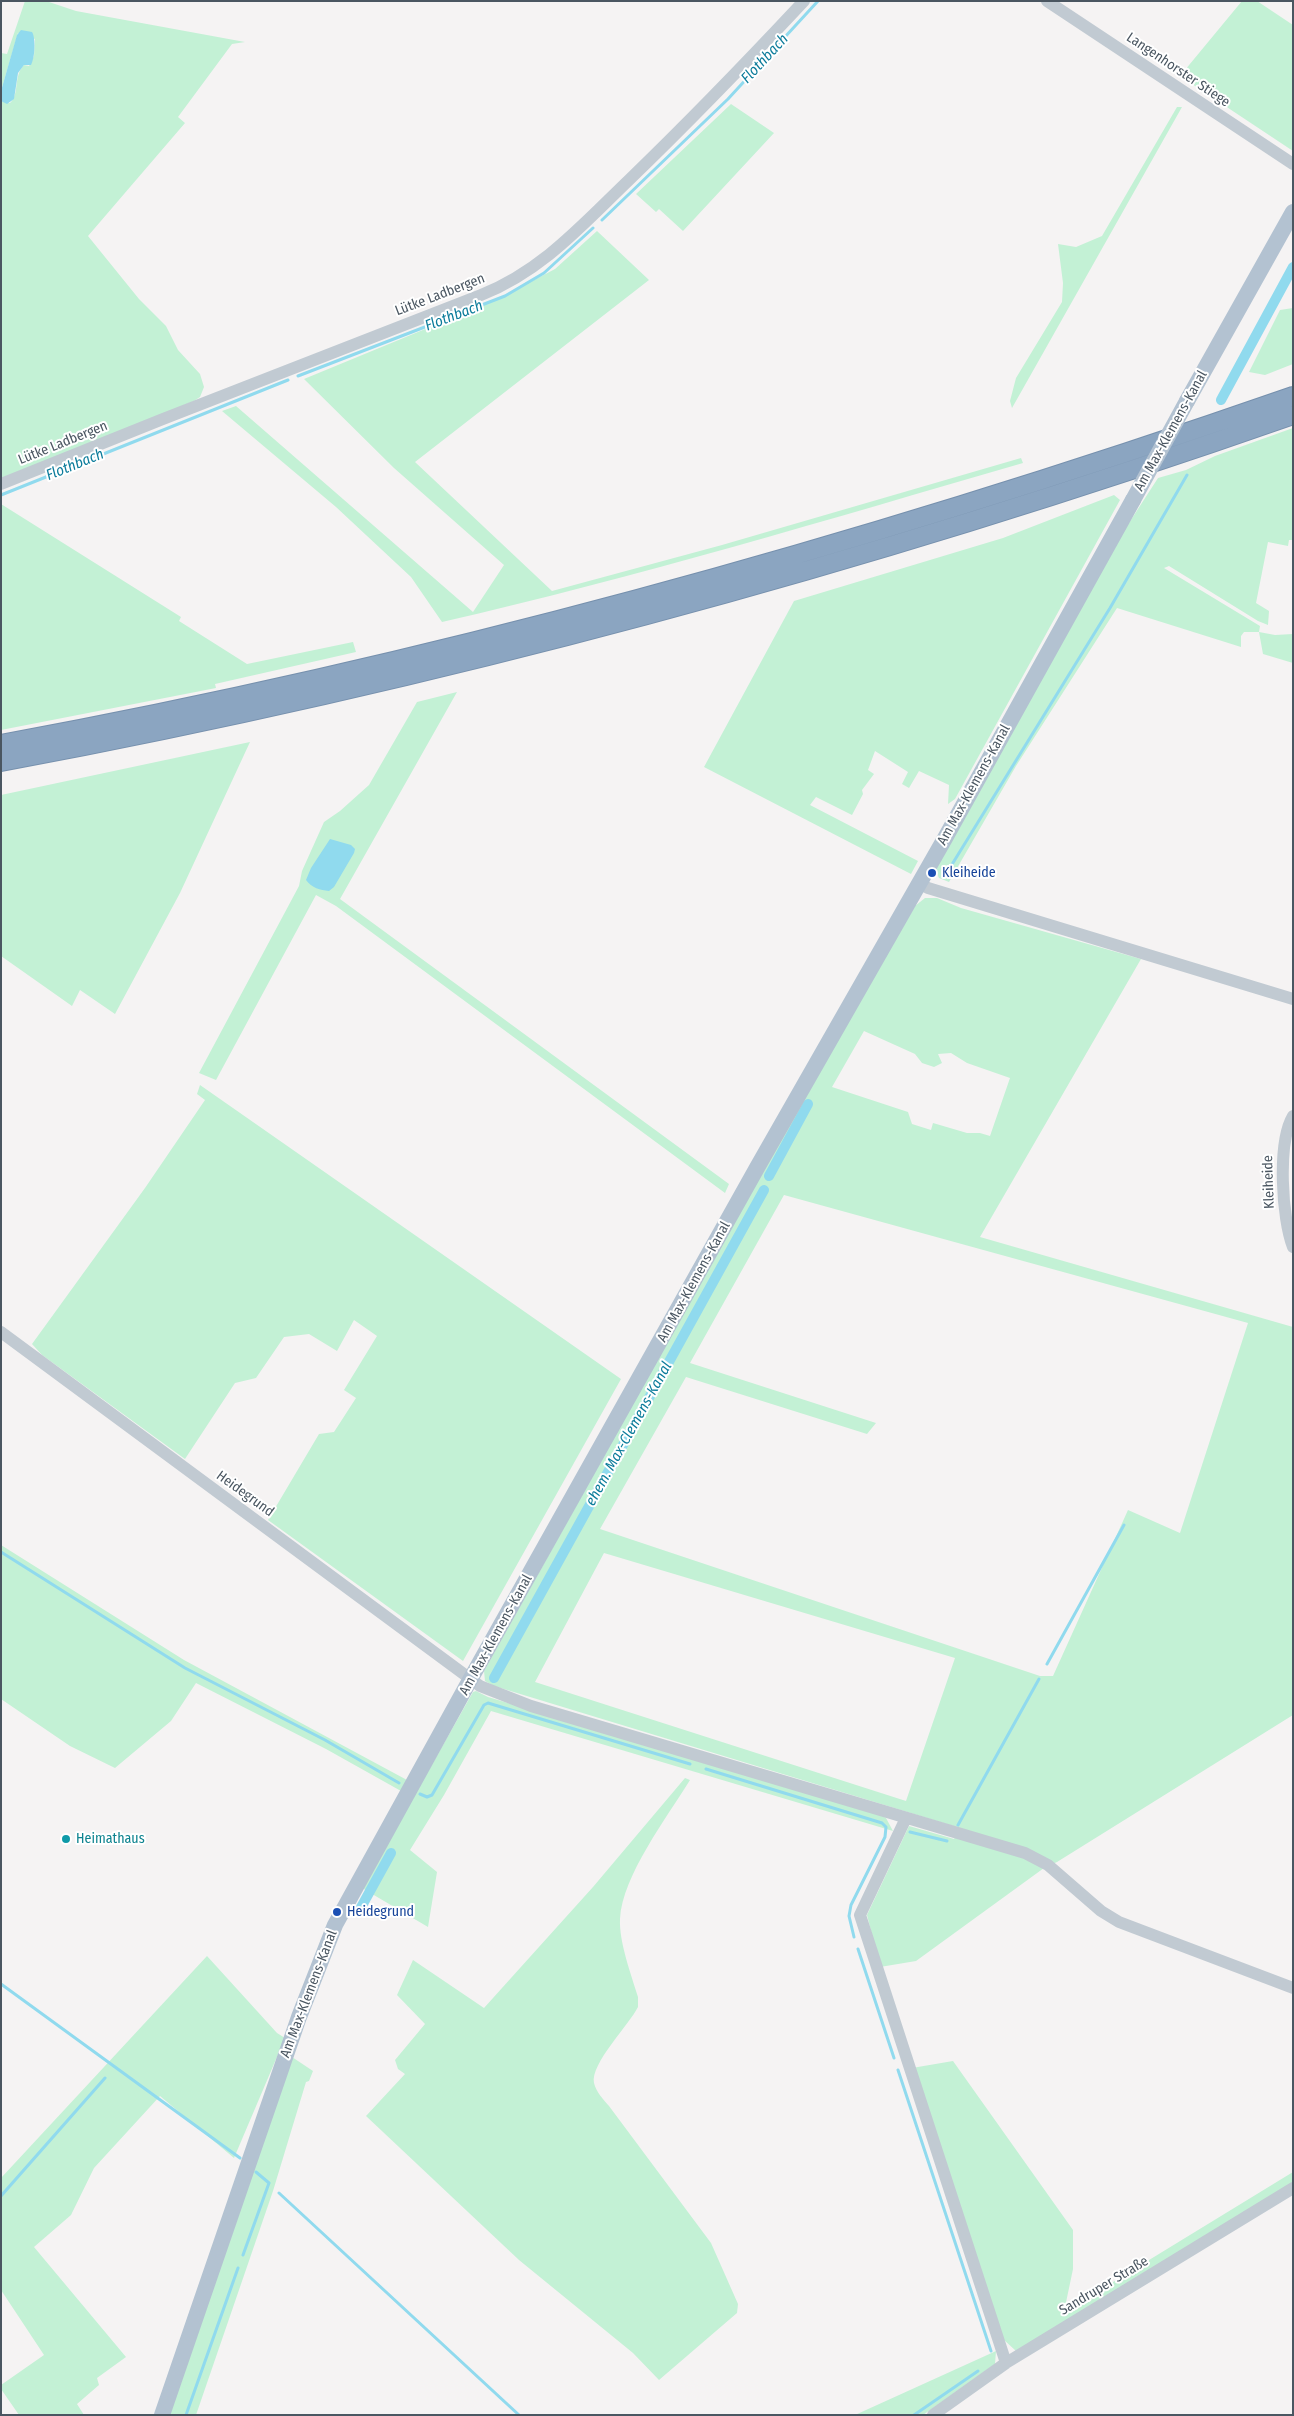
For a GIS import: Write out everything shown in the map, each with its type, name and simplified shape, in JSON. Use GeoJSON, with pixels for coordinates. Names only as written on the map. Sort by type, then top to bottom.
{"type":"FeatureCollection","features":[{"type":"Feature","properties":{"kind":"highway"},"geometry":{"type":"LineString","coordinates":[[1,744],[149,715],[345,672],[644,598],[831,546],[969,504],[1293,396]]}},
{"type":"Feature","properties":{"kind":"highway"},"geometry":{"type":"LineString","coordinates":[[1,762],[174,729],[360,688],[668,610],[970,522],[1293,415]]}},
{"type":"Feature","properties":{"kind":"main road","name":"Am Max-Klemens-Kanal"},"geometry":{"type":"LineString","coordinates":[[162,2415],[320,1959],[348,1901],[1293,212]]}},
{"type":"Feature","properties":{"kind":"street","name":"Lütke Ladbergen"},"geometry":{"type":"LineString","coordinates":[[1,484],[481,296],[519,278],[559,247],[691,120],[804,1]]}},
{"type":"Feature","properties":{"kind":"street","name":"Langenhorster Stiege"},"geometry":{"type":"LineString","coordinates":[[1047,1],[1293,164]]}},
{"type":"Feature","properties":{"kind":"street"},"geometry":{"type":"LineString","coordinates":[[919,883],[928,888],[1293,999]]}},
{"type":"Feature","properties":{"kind":"street","name":"Kleiheide"},"geometry":{"type":"LineString","coordinates":[[1293,1116],[1285,1136],[1283,1154],[1286,1220],[1293,1247]]}},
{"type":"Feature","properties":{"kind":"street","name":"Heidegrund"},"geometry":{"type":"LineString","coordinates":[[1,1332],[470,1680],[489,1690],[531,1706],[1025,1853],[1048,1865],[1101,1911],[1119,1922],[1293,1988]]}},
{"type":"Feature","properties":{"kind":"street"},"geometry":{"type":"LineString","coordinates":[[906,1818],[860,1915],[1006,2363]]}},
{"type":"Feature","properties":{"kind":"street","name":"Sandruper Straße"},"geometry":{"type":"LineString","coordinates":[[933,2415],[1006,2363],[1293,2188]]}},
{"type":"Feature","properties":{"kind":"green space"},"geometry":{"type":"Polygon","coordinates":[[[25,1],[46,1],[76,11],[245,42],[232,44],[178,117],[185,123],[88,236],[139,299],[166,326],[178,350],[200,374],[204,387],[200,397],[1,480],[1,101],[10,103],[13,99],[21,69],[24,65],[29,66],[34,56],[35,39],[18,33],[1,91],[1,53],[7,54],[25,1]]]}},
{"type":"Feature","properties":{"kind":"green space"},"geometry":{"type":"Polygon","coordinates":[[[1242,1],[1257,1],[1293,25],[1293,151],[1180,76],[1242,1]]]}},
{"type":"Feature","properties":{"kind":"green space"},"geometry":{"type":"Polygon","coordinates":[[[731,104],[774,133],[683,231],[659,209],[656,212],[636,194],[731,104]]]}},
{"type":"Feature","properties":{"kind":"green space"},"geometry":{"type":"Polygon","coordinates":[[[1177,107],[1182,107],[1012,408],[1010,401],[1016,378],[1062,302],[1063,283],[1058,244],[1076,247],[1102,236],[1177,107]]]}},
{"type":"Feature","properties":{"kind":"green space"},"geometry":{"type":"Polygon","coordinates":[[[597,231],[649,280],[415,462],[552,591],[722,545],[1021,458],[1023,463],[661,567],[442,622],[411,577],[336,507],[222,411],[236,406],[473,612],[504,565],[394,468],[304,379],[498,299],[555,269],[597,231]]]}},
{"type":"Feature","properties":{"kind":"green space"},"geometry":{"type":"Polygon","coordinates":[[[1293,308],[1293,364],[1265,375],[1249,372],[1280,310],[1293,308]]]}},
{"type":"Feature","properties":{"kind":"green space"},"geometry":{"type":"Polygon","coordinates":[[[1293,428],[1293,540],[1289,540],[1288,546],[1268,542],[1256,603],[1269,611],[1268,625],[1258,621],[1169,566],[1164,568],[1260,626],[1259,632],[1244,632],[1241,636],[1241,647],[1117,608],[1016,766],[949,882],[939,878],[935,869],[1127,526],[1158,478],[1186,470],[1215,456],[1293,428]]]}},
{"type":"Feature","properties":{"kind":"green space"},"geometry":{"type":"Polygon","coordinates":[[[1114,495],[1120,500],[955,799],[948,804],[949,785],[919,771],[909,788],[902,784],[908,772],[875,751],[868,770],[874,774],[862,790],[863,794],[852,815],[816,797],[810,805],[918,861],[911,874],[704,767],[794,601],[1003,538],[1114,495]]]}},
{"type":"Feature","properties":{"kind":"green space"},"geometry":{"type":"Polygon","coordinates":[[[1,504],[181,617],[179,621],[247,664],[353,642],[356,652],[215,684],[216,688],[1,730],[1,504]]]}},
{"type":"Feature","properties":{"kind":"green space"},"geometry":{"type":"Polygon","coordinates":[[[1259,632],[1275,635],[1293,634],[1293,663],[1263,654],[1259,632]]]}},
{"type":"Feature","properties":{"kind":"green space"},"geometry":{"type":"Polygon","coordinates":[[[457,692],[340,899],[729,1184],[725,1193],[336,906],[316,895],[216,1080],[199,1073],[299,886],[302,871],[324,822],[340,811],[369,785],[417,702],[457,692]]]}},
{"type":"Feature","properties":{"kind":"green space"},"geometry":{"type":"Polygon","coordinates":[[[250,742],[180,893],[115,1014],[80,990],[72,1006],[1,956],[1,795],[250,742]]]}},
{"type":"Feature","properties":{"kind":"green space"},"geometry":{"type":"Polygon","coordinates":[[[925,898],[937,898],[961,908],[1141,959],[980,1237],[1293,1327],[1293,1715],[1057,1862],[1044,1868],[916,1961],[880,1967],[867,1915],[909,1826],[954,1839],[960,1828],[494,1686],[485,1681],[484,1671],[784,1133],[915,906],[925,898]],[[864,1031],[832,1087],[908,1112],[912,1124],[931,1130],[933,1123],[967,1133],[980,1133],[990,1136],[1010,1078],[967,1063],[951,1053],[938,1054],[942,1063],[934,1067],[922,1063],[915,1054],[864,1031]],[[784,1195],[690,1363],[876,1423],[867,1434],[686,1377],[600,1529],[1040,1676],[1053,1676],[1128,1510],[1180,1533],[1248,1323],[784,1195]],[[604,1553],[535,1682],[906,1801],[955,1658],[604,1553]]]}},
{"type":"Feature","properties":{"kind":"green space"},"geometry":{"type":"Polygon","coordinates":[[[200,1085],[621,1379],[463,1661],[268,1520],[319,1434],[334,1432],[356,1398],[344,1390],[377,1336],[354,1320],[337,1351],[309,1334],[284,1337],[256,1378],[235,1383],[185,1459],[42,1355],[32,1344],[145,1188],[205,1100],[197,1094],[200,1085]]]}},
{"type":"Feature","properties":{"kind":"green space"},"geometry":{"type":"Polygon","coordinates":[[[1,1545],[184,1660],[407,1780],[401,1791],[326,1749],[196,1683],[171,1721],[115,1768],[70,1746],[1,1699],[1,1545]]]}},
{"type":"Feature","properties":{"kind":"green space"},"geometry":{"type":"Polygon","coordinates":[[[476,1691],[488,1697],[879,1814],[886,1818],[893,1831],[491,1711],[444,1795],[410,1850],[437,1872],[428,1927],[362,1888],[473,1692],[476,1691]]]}},
{"type":"Feature","properties":{"kind":"green space"},"geometry":{"type":"Polygon","coordinates":[[[685,1778],[690,1780],[637,1866],[623,1902],[620,1919],[621,1938],[638,1997],[638,2007],[604,2055],[594,2075],[596,2090],[600,2096],[711,2243],[738,2304],[737,2313],[659,2380],[633,2353],[519,2260],[366,2116],[405,2074],[398,2069],[395,2060],[425,2024],[397,1995],[413,1960],[484,2008],[593,1887],[685,1778]]]}},
{"type":"Feature","properties":{"kind":"green space"},"geometry":{"type":"Polygon","coordinates":[[[207,1956],[277,2033],[285,2038],[234,2158],[160,2096],[94,2168],[71,2215],[34,2247],[126,2357],[97,2378],[99,2385],[77,2404],[84,2415],[19,2415],[1,2389],[1,2385],[44,2355],[1,2290],[1,2178],[207,1956]]]}},
{"type":"Feature","properties":{"kind":"green space"},"geometry":{"type":"Polygon","coordinates":[[[292,2057],[313,2071],[309,2081],[306,2082],[273,2191],[196,2415],[168,2415],[292,2057]]]}},
{"type":"Feature","properties":{"kind":"green space"},"geometry":{"type":"Polygon","coordinates":[[[953,2061],[1073,2230],[1073,2269],[1064,2312],[1293,2172],[1293,2182],[1016,2351],[1003,2339],[912,2068],[953,2061]]]}},
{"type":"Feature","properties":{"kind":"green space"},"geometry":{"type":"Polygon","coordinates":[[[996,2351],[995,2364],[923,2415],[855,2415],[996,2351]]]}},
{"type":"Feature","properties":{"kind":"water"},"geometry":{"type":"Polygon","coordinates":[[[21,30],[32,32],[34,43],[33,58],[31,65],[24,65],[18,73],[14,99],[7,104],[1,101],[1,91],[17,35],[21,30]]]}},
{"type":"Feature","properties":{"kind":"water"},"geometry":{"type":"Polygon","coordinates":[[[330,839],[351,845],[355,849],[334,887],[329,891],[316,888],[306,880],[311,868],[330,839]]]}},
{"type":"Feature","properties":{"kind":"waterway","name":"Flothbach"},"geometry":{"type":"LineString","coordinates":[[602,220],[728,99],[818,1]]}},
{"type":"Feature","properties":{"kind":"waterway","name":"Flothbach"},"geometry":{"type":"LineString","coordinates":[[298,376],[505,296],[544,273],[593,228]]}},
{"type":"Feature","properties":{"kind":"waterway","name":"ehem. Max-Clemens-Kanal"},"geometry":{"type":"LineString","coordinates":[[1221,400],[1293,267]]}},
{"type":"Feature","properties":{"kind":"waterway","name":"Flothbach"},"geometry":{"type":"LineString","coordinates":[[1,495],[288,380]]}},
{"type":"Feature","properties":{"kind":"waterway"},"geometry":{"type":"LineString","coordinates":[[943,870],[951,866],[1110,608],[1187,475]]}},
{"type":"Feature","properties":{"kind":"waterway","name":"ehem. Max-Clemens-Kanal"},"geometry":{"type":"LineString","coordinates":[[769,1176],[808,1104]]}},
{"type":"Feature","properties":{"kind":"waterway","name":"ehem. Max-Clemens-Kanal"},"geometry":{"type":"LineString","coordinates":[[494,1678],[764,1190]]}},
{"type":"Feature","properties":{"kind":"waterway"},"geometry":{"type":"LineString","coordinates":[[1047,1664],[1124,1525]]}},
{"type":"Feature","properties":{"kind":"waterway"},"geometry":{"type":"LineString","coordinates":[[1,1552],[185,1668],[325,1740],[399,1783]]}},
{"type":"Feature","properties":{"kind":"waterway"},"geometry":{"type":"LineString","coordinates":[[958,1825],[1039,1679]]}},
{"type":"Feature","properties":{"kind":"waterway"},"geometry":{"type":"LineString","coordinates":[[420,1794],[427,1797],[432,1795],[484,1705],[488,1703],[690,1764]]}},
{"type":"Feature","properties":{"kind":"waterway"},"geometry":{"type":"LineString","coordinates":[[706,1769],[882,1823],[886,1827],[885,1837],[851,1905],[849,1916],[854,1937]]}},
{"type":"Feature","properties":{"kind":"waterway"},"geometry":{"type":"LineString","coordinates":[[910,1832],[947,1841]]}},
{"type":"Feature","properties":{"kind":"waterway","name":"ehem. Max-Clemens-Kanal"},"geometry":{"type":"LineString","coordinates":[[359,1911],[391,1853]]}},
{"type":"Feature","properties":{"kind":"waterway"},"geometry":{"type":"LineString","coordinates":[[858,1949],[894,2058]]}},
{"type":"Feature","properties":{"kind":"waterway"},"geometry":{"type":"LineString","coordinates":[[1,1984],[240,2158]]}},
{"type":"Feature","properties":{"kind":"waterway"},"geometry":{"type":"LineString","coordinates":[[898,2070],[991,2351]]}},
{"type":"Feature","properties":{"kind":"waterway"},"geometry":{"type":"LineString","coordinates":[[1,2196],[105,2078]]}},
{"type":"Feature","properties":{"kind":"waterway"},"geometry":{"type":"LineString","coordinates":[[256,2172],[269,2183]]}},
{"type":"Feature","properties":{"kind":"waterway"},"geometry":{"type":"LineString","coordinates":[[243,2255],[269,2183]]}},
{"type":"Feature","properties":{"kind":"waterway"},"geometry":{"type":"LineString","coordinates":[[279,2193],[519,2415]]}},
{"type":"Feature","properties":{"kind":"waterway"},"geometry":{"type":"LineString","coordinates":[[186,2415],[238,2268]]}},
{"type":"Feature","properties":{"kind":"waterway"},"geometry":{"type":"LineString","coordinates":[[914,2415],[978,2371]]}},
{"type":"Feature","properties":{"kind":"place","name":"Kleiheide"},"geometry":{"type":"Point","coordinates":[932,873]}},
{"type":"Feature","properties":{"kind":"place","name":"Heimathaus"},"geometry":{"type":"Point","coordinates":[66,1839]}},
{"type":"Feature","properties":{"kind":"place","name":"Heidegrund"},"geometry":{"type":"Point","coordinates":[337,1912]}}]}
